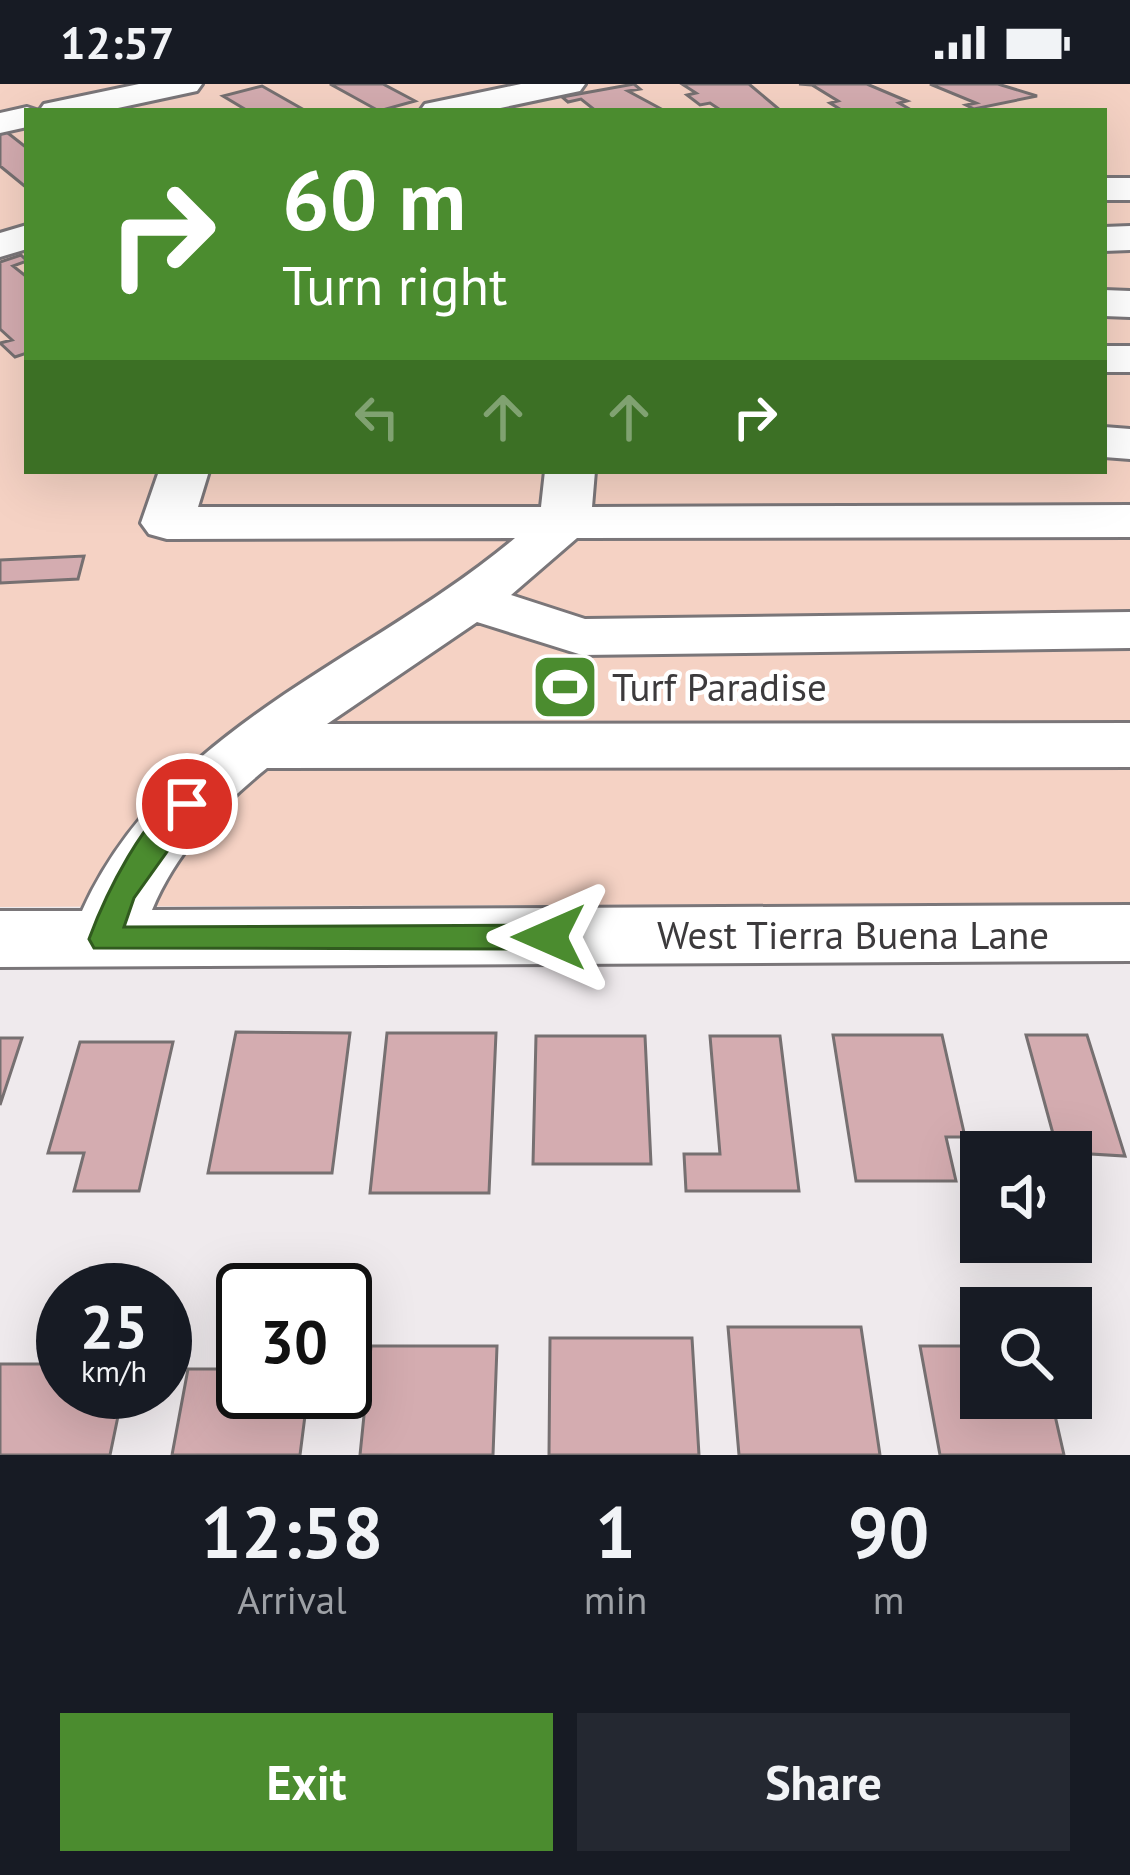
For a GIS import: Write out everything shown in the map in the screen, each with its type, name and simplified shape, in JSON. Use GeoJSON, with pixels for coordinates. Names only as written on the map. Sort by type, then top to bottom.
{"type":"FeatureCollection","features":[{"type":"Feature","properties":{"kind":"street"},"geometry":{"type":"LineString","coordinates":[[70,108],[185,84]]}},
{"type":"Feature","properties":{"kind":"street"},"geometry":{"type":"LineString","coordinates":[[451,108],[569,84]]}},
{"type":"Feature","properties":{"kind":"street"},"geometry":{"type":"LineString","coordinates":[[183,474],[167,523],[568,496],[780,497],[1130,521]]}},
{"type":"Feature","properties":{"kind":"street"},"geometry":{"type":"LineString","coordinates":[[105,939],[120,895],[164,830],[248,746],[499,582],[568,496]]}},
{"type":"Feature","properties":{"kind":"street"},"geometry":{"type":"LineString","coordinates":[[471,601],[582,637],[1130,630]]}},
{"type":"Feature","properties":{"kind":"street"},"geometry":{"type":"LineString","coordinates":[[248,746],[1130,745]]}},
{"type":"Feature","properties":{"kind":"street","name":"West Tierra Buena Lane"},"geometry":{"type":"LineString","coordinates":[[0,939],[1130,933]]}},
{"type":"Feature","properties":{"kind":"shaded area","name":"Turf Paradise"},"geometry":{"type":"Polygon","coordinates":[[[0,84],[1130,84],[1130,903],[0,907],[0,84]]]}},
{"type":"Feature","properties":{"kind":"building"},"geometry":{"type":"Polygon","coordinates":[[[330,84],[383,84],[415,101],[374,108],[330,84]]]}},
{"type":"Feature","properties":{"kind":"building"},"geometry":{"type":"Polygon","coordinates":[[[634,84],[640,89],[628,91],[659,108],[592,108],[581,99],[568,102],[562,97],[634,84]]]}},
{"type":"Feature","properties":{"kind":"building"},"geometry":{"type":"Polygon","coordinates":[[[682,84],[749,84],[777,108],[700,105],[687,95],[696,93],[682,84]]]}},
{"type":"Feature","properties":{"kind":"building"},"geometry":{"type":"Polygon","coordinates":[[[799,84],[867,84],[907,101],[899,103],[908,108],[838,108],[830,103],[838,101],[812,85],[799,84]]]}},
{"type":"Feature","properties":{"kind":"building"},"geometry":{"type":"Polygon","coordinates":[[[930,84],[998,84],[1037,96],[979,108],[966,105],[976,103],[930,84]]]}},
{"type":"Feature","properties":{"kind":"building"},"geometry":{"type":"Polygon","coordinates":[[[262,86],[301,108],[243,108],[223,96],[262,86]]]}},
{"type":"Feature","properties":{"kind":"building"},"geometry":{"type":"Polygon","coordinates":[[[0,131],[24,146],[24,186],[0,166],[0,131]]]}},
{"type":"Feature","properties":{"kind":"building"},"geometry":{"type":"Polygon","coordinates":[[[24,258],[13,266],[24,275],[24,354],[15,357],[0,343],[12,340],[0,329],[0,262],[24,258]]]}},
{"type":"Feature","properties":{"kind":"building"},"geometry":{"type":"Polygon","coordinates":[[[84,556],[78,579],[0,583],[0,560],[84,556]]]}},
{"type":"Feature","properties":{"kind":"building"},"geometry":{"type":"Polygon","coordinates":[[[236,1032],[350,1033],[332,1173],[208,1173],[236,1032]]]}},
{"type":"Feature","properties":{"kind":"building"},"geometry":{"type":"Polygon","coordinates":[[[387,1033],[496,1033],[489,1193],[370,1193],[387,1033]]]}},
{"type":"Feature","properties":{"kind":"building"},"geometry":{"type":"Polygon","coordinates":[[[833,1035],[942,1035],[964,1131],[960,1137],[946,1137],[956,1181],[856,1181],[833,1035]]]}},
{"type":"Feature","properties":{"kind":"building"},"geometry":{"type":"Polygon","coordinates":[[[1026,1035],[1087,1035],[1125,1156],[1092,1154],[1092,1131],[1052,1131],[1026,1035]]]}},
{"type":"Feature","properties":{"kind":"building"},"geometry":{"type":"Polygon","coordinates":[[[536,1036],[645,1036],[651,1164],[533,1164],[536,1036]]]}},
{"type":"Feature","properties":{"kind":"building"},"geometry":{"type":"Polygon","coordinates":[[[710,1036],[780,1036],[799,1191],[686,1191],[684,1154],[720,1154],[710,1036]]]}},
{"type":"Feature","properties":{"kind":"building"},"geometry":{"type":"Polygon","coordinates":[[[0,1038],[22,1038],[0,1105],[0,1038]]]}},
{"type":"Feature","properties":{"kind":"building"},"geometry":{"type":"Polygon","coordinates":[[[80,1042],[173,1042],[139,1191],[74,1191],[84,1153],[48,1153],[80,1042]]]}},
{"type":"Feature","properties":{"kind":"building"},"geometry":{"type":"Polygon","coordinates":[[[728,1327],[861,1327],[880,1455],[739,1455],[728,1327]]]}},
{"type":"Feature","properties":{"kind":"building"},"geometry":{"type":"Polygon","coordinates":[[[550,1338],[692,1338],[699,1455],[549,1455],[550,1338]]]}},
{"type":"Feature","properties":{"kind":"building"},"geometry":{"type":"Polygon","coordinates":[[[372,1346],[497,1346],[493,1455],[360,1455],[364,1419],[372,1419],[372,1346]]]}},
{"type":"Feature","properties":{"kind":"building"},"geometry":{"type":"Polygon","coordinates":[[[920,1346],[960,1346],[960,1419],[1056,1419],[1064,1455],[940,1455],[920,1346]]]}},
{"type":"Feature","properties":{"kind":"building"},"geometry":{"type":"Polygon","coordinates":[[[0,1364],[36,1364],[36,1419],[117,1419],[110,1455],[0,1455],[0,1364]]]}},
{"type":"Feature","properties":{"kind":"building"},"geometry":{"type":"Polygon","coordinates":[[[192,1369],[216,1369],[216,1419],[305,1419],[300,1455],[172,1455],[179,1419],[192,1419],[192,1369]]]}},
{"type":"Feature","properties":{"kind":"place","name":"Turf Paradise"},"geometry":{"type":"Point","coordinates":[565,687]}},
{"type":"Feature","properties":{"kind":"route"},"geometry":{"type":"LineString","coordinates":[[187,804],[120,895],[105,939],[549,937]]}}]}
